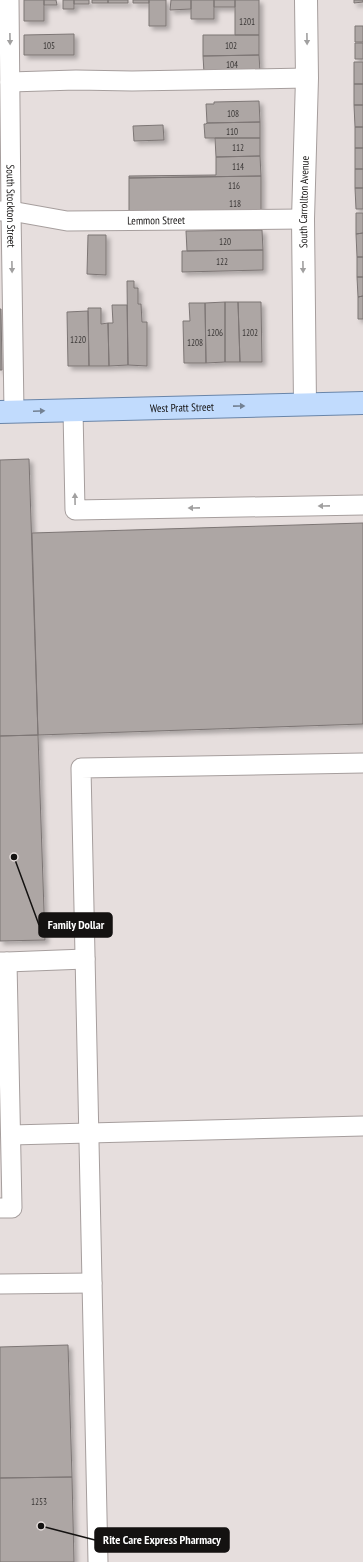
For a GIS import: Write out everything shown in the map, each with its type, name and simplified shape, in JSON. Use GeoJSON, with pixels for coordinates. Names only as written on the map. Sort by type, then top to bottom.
{"type":"FeatureCollection","features":[{"type":"Feature","properties":{"kind":"main road","name":"West Pratt Street"},"geometry":{"type":"LineString","coordinates":[[7,412],[363,403]]}},
{"type":"Feature","properties":{"kind":"street","name":"South Carrollton Avenue"},"geometry":{"type":"LineString","coordinates":[[305,404],[302,219],[307,78],[306,0]]}},
{"type":"Feature","properties":{"kind":"lane","name":"South Stockton Street"},"geometry":{"type":"LineString","coordinates":[[7,412],[5,211],[10,82],[9,0]]}},
{"type":"Feature","properties":{"kind":"lane"},"geometry":{"type":"LineString","coordinates":[[10,82],[307,78]]}},
{"type":"Feature","properties":{"kind":"lane","name":"Lemmon Street"},"geometry":{"type":"LineString","coordinates":[[5,211],[67,221],[302,219]]}},
{"type":"Feature","properties":{"kind":"lane"},"geometry":{"type":"LineString","coordinates":[[73,410],[75,510],[363,505]]}},
{"type":"Feature","properties":{"kind":"lane"},"geometry":{"type":"LineString","coordinates":[[98,1562],[81,768],[363,762]]}},
{"type":"Feature","properties":{"kind":"lane"},"geometry":{"type":"LineString","coordinates":[[6,1208],[11,1135],[4,962],[85,959]]}},
{"type":"Feature","properties":{"kind":"lane"},"geometry":{"type":"LineString","coordinates":[[11,1135],[363,1126]]}},
{"type":"Feature","properties":{"kind":"lane"},"geometry":{"type":"LineString","coordinates":[[0,1284],[92,1283]]}},
{"type":"Feature","properties":{"kind":"building"},"geometry":{"type":"Polygon","coordinates":[[[24,0],[44,0],[44,21],[24,21],[24,0]]]}},
{"type":"Feature","properties":{"kind":"building"},"geometry":{"type":"Polygon","coordinates":[[[44,0],[56,0],[57,5],[44,5],[44,0]]]}},
{"type":"Feature","properties":{"kind":"building"},"geometry":{"type":"Polygon","coordinates":[[[63,0],[74,0],[74,9],[63,9],[63,0]]]}},
{"type":"Feature","properties":{"kind":"building"},"geometry":{"type":"Polygon","coordinates":[[[74,0],[89,0],[89,4],[74,4],[74,0]]]}},
{"type":"Feature","properties":{"kind":"building"},"geometry":{"type":"Polygon","coordinates":[[[92,0],[108,0],[108,3],[92,3],[92,0]]]}},
{"type":"Feature","properties":{"kind":"building"},"geometry":{"type":"Polygon","coordinates":[[[108,0],[128,0],[128,3],[108,3],[108,0]]]}},
{"type":"Feature","properties":{"kind":"building"},"geometry":{"type":"Polygon","coordinates":[[[133,0],[149,0],[149,3],[133,3],[133,0]]]}},
{"type":"Feature","properties":{"kind":"building"},"geometry":{"type":"Polygon","coordinates":[[[149,0],[166,0],[166,26],[149,26],[149,0]]]}},
{"type":"Feature","properties":{"kind":"building"},"geometry":{"type":"Polygon","coordinates":[[[171,0],[191,0],[191,9],[170,10],[171,0]]]}},
{"type":"Feature","properties":{"kind":"building"},"geometry":{"type":"Polygon","coordinates":[[[191,0],[214,0],[214,19],[191,19],[191,0]]]}},
{"type":"Feature","properties":{"kind":"building"},"geometry":{"type":"Polygon","coordinates":[[[214,0],[235,0],[235,7],[214,7],[214,0]]]}},
{"type":"Feature","properties":{"kind":"building"},"geometry":{"type":"Polygon","coordinates":[[[235,0],[259,0],[259,35],[235,35],[235,0]]]}},
{"type":"Feature","properties":{"kind":"building"},"geometry":{"type":"Polygon","coordinates":[[[354,0],[363,0],[363,2],[354,3],[354,0]]]}},
{"type":"Feature","properties":{"kind":"building"},"geometry":{"type":"Polygon","coordinates":[[[355,26],[363,26],[363,42],[355,42],[355,26]]]}},
{"type":"Feature","properties":{"kind":"building"},"geometry":{"type":"Polygon","coordinates":[[[74,34],[74,55],[24,55],[24,35],[74,34]]]}},
{"type":"Feature","properties":{"kind":"building"},"geometry":{"type":"Polygon","coordinates":[[[203,35],[259,35],[259,55],[203,56],[203,35]]]}},
{"type":"Feature","properties":{"kind":"building"},"geometry":{"type":"Polygon","coordinates":[[[355,43],[363,43],[363,59],[355,59],[355,43]]]}},
{"type":"Feature","properties":{"kind":"building"},"geometry":{"type":"Polygon","coordinates":[[[259,55],[260,72],[204,73],[203,56],[259,55]]]}},
{"type":"Feature","properties":{"kind":"building"},"geometry":{"type":"Polygon","coordinates":[[[354,62],[363,62],[363,84],[354,84],[354,62]]]}},
{"type":"Feature","properties":{"kind":"building"},"geometry":{"type":"Polygon","coordinates":[[[354,84],[363,84],[363,105],[354,105],[354,84]]]}},
{"type":"Feature","properties":{"kind":"building"},"geometry":{"type":"Polygon","coordinates":[[[259,101],[260,122],[207,123],[206,104],[214,104],[214,102],[259,101]]]}},
{"type":"Feature","properties":{"kind":"building"},"geometry":{"type":"Polygon","coordinates":[[[354,105],[363,105],[363,127],[355,127],[354,105]]]}},
{"type":"Feature","properties":{"kind":"building"},"geometry":{"type":"Polygon","coordinates":[[[260,122],[260,138],[205,138],[204,124],[207,123],[260,122]]]}},
{"type":"Feature","properties":{"kind":"building"},"geometry":{"type":"Polygon","coordinates":[[[163,125],[164,140],[134,141],[133,126],[163,125]]]}},
{"type":"Feature","properties":{"kind":"building"},"geometry":{"type":"Polygon","coordinates":[[[355,127],[363,127],[363,148],[355,148],[355,127]]]}},
{"type":"Feature","properties":{"kind":"building"},"geometry":{"type":"Polygon","coordinates":[[[215,138],[260,138],[260,156],[216,157],[215,138]]]}},
{"type":"Feature","properties":{"kind":"building"},"geometry":{"type":"Polygon","coordinates":[[[355,148],[363,148],[363,169],[355,169],[355,148]]]}},
{"type":"Feature","properties":{"kind":"building"},"geometry":{"type":"Polygon","coordinates":[[[260,156],[261,176],[129,178],[129,176],[216,175],[216,157],[260,156]]]}},
{"type":"Feature","properties":{"kind":"building"},"geometry":{"type":"Polygon","coordinates":[[[355,169],[363,169],[363,188],[355,188],[355,169]]]}},
{"type":"Feature","properties":{"kind":"building"},"geometry":{"type":"Polygon","coordinates":[[[261,176],[261,214],[129,216],[129,178],[261,176]]]}},
{"type":"Feature","properties":{"kind":"building"},"geometry":{"type":"Polygon","coordinates":[[[355,188],[363,188],[363,209],[356,209],[355,188]]]}},
{"type":"Feature","properties":{"kind":"building"},"geometry":{"type":"Polygon","coordinates":[[[356,213],[363,213],[363,233],[356,234],[356,213]]]}},
{"type":"Feature","properties":{"kind":"building"},"geometry":{"type":"Polygon","coordinates":[[[262,230],[263,250],[187,251],[186,231],[262,230]]]}},
{"type":"Feature","properties":{"kind":"building"},"geometry":{"type":"Polygon","coordinates":[[[363,233],[363,257],[357,257],[356,234],[363,233]]]}},
{"type":"Feature","properties":{"kind":"building"},"geometry":{"type":"Polygon","coordinates":[[[88,235],[106,235],[106,275],[87,274],[88,235]]]}},
{"type":"Feature","properties":{"kind":"building"},"geometry":{"type":"Polygon","coordinates":[[[263,250],[263,270],[182,272],[182,251],[263,250]]]}},
{"type":"Feature","properties":{"kind":"building"},"geometry":{"type":"Polygon","coordinates":[[[357,257],[363,257],[363,277],[357,277],[357,257]]]}},
{"type":"Feature","properties":{"kind":"building"},"geometry":{"type":"Polygon","coordinates":[[[357,277],[363,277],[363,296],[358,297],[357,277]]]}},
{"type":"Feature","properties":{"kind":"building"},"geometry":{"type":"Polygon","coordinates":[[[127,281],[134,281],[134,288],[138,288],[138,304],[141,304],[142,322],[147,322],[147,366],[128,365],[127,281]]]}},
{"type":"Feature","properties":{"kind":"building"},"geometry":{"type":"Polygon","coordinates":[[[363,296],[363,319],[358,319],[358,297],[363,296]]]}},
{"type":"Feature","properties":{"kind":"building"},"geometry":{"type":"Polygon","coordinates":[[[225,302],[225,362],[206,363],[205,303],[225,302]]]}},
{"type":"Feature","properties":{"kind":"building"},"geometry":{"type":"Polygon","coordinates":[[[225,302],[238,302],[240,362],[225,362],[225,302]]]}},
{"type":"Feature","properties":{"kind":"building"},"geometry":{"type":"Polygon","coordinates":[[[238,302],[261,302],[262,362],[240,362],[238,302]]]}},
{"type":"Feature","properties":{"kind":"building"},"geometry":{"type":"Polygon","coordinates":[[[189,303],[205,303],[206,363],[184,363],[183,321],[190,321],[189,303]]]}},
{"type":"Feature","properties":{"kind":"building"},"geometry":{"type":"Polygon","coordinates":[[[112,305],[127,305],[128,365],[109,366],[108,323],[113,323],[112,305]]]}},
{"type":"Feature","properties":{"kind":"building"},"geometry":{"type":"Polygon","coordinates":[[[88,308],[101,308],[101,324],[108,323],[109,366],[89,366],[88,308]]]}},
{"type":"Feature","properties":{"kind":"building"},"geometry":{"type":"Polygon","coordinates":[[[1,309],[2,370],[0,370],[1,309]]]}},
{"type":"Feature","properties":{"kind":"building"},"geometry":{"type":"Polygon","coordinates":[[[88,311],[89,366],[68,366],[67,312],[88,311]]]}},
{"type":"Feature","properties":{"kind":"building"},"geometry":{"type":"Polygon","coordinates":[[[29,459],[38,735],[0,736],[0,460],[29,459]]]}},
{"type":"Feature","properties":{"kind":"building"},"geometry":{"type":"Polygon","coordinates":[[[363,523],[363,724],[38,735],[32,533],[363,523]]]}},
{"type":"Feature","properties":{"kind":"building"},"geometry":{"type":"Polygon","coordinates":[[[38,735],[45,940],[0,941],[0,736],[38,735]]]}},
{"type":"Feature","properties":{"kind":"building"},"geometry":{"type":"Polygon","coordinates":[[[68,1345],[72,1477],[0,1478],[0,1347],[68,1345]]]}},
{"type":"Feature","properties":{"kind":"building"},"geometry":{"type":"Polygon","coordinates":[[[72,1477],[74,1562],[0,1562],[0,1478],[72,1477]]]}},
{"type":"Feature","properties":{"kind":"place","name":"Family Dollar"},"geometry":{"type":"Point","coordinates":[14,857]}},
{"type":"Feature","properties":{"kind":"place","name":"Rite Care Express Pharmacy"},"geometry":{"type":"Point","coordinates":[41,1526]}}]}
